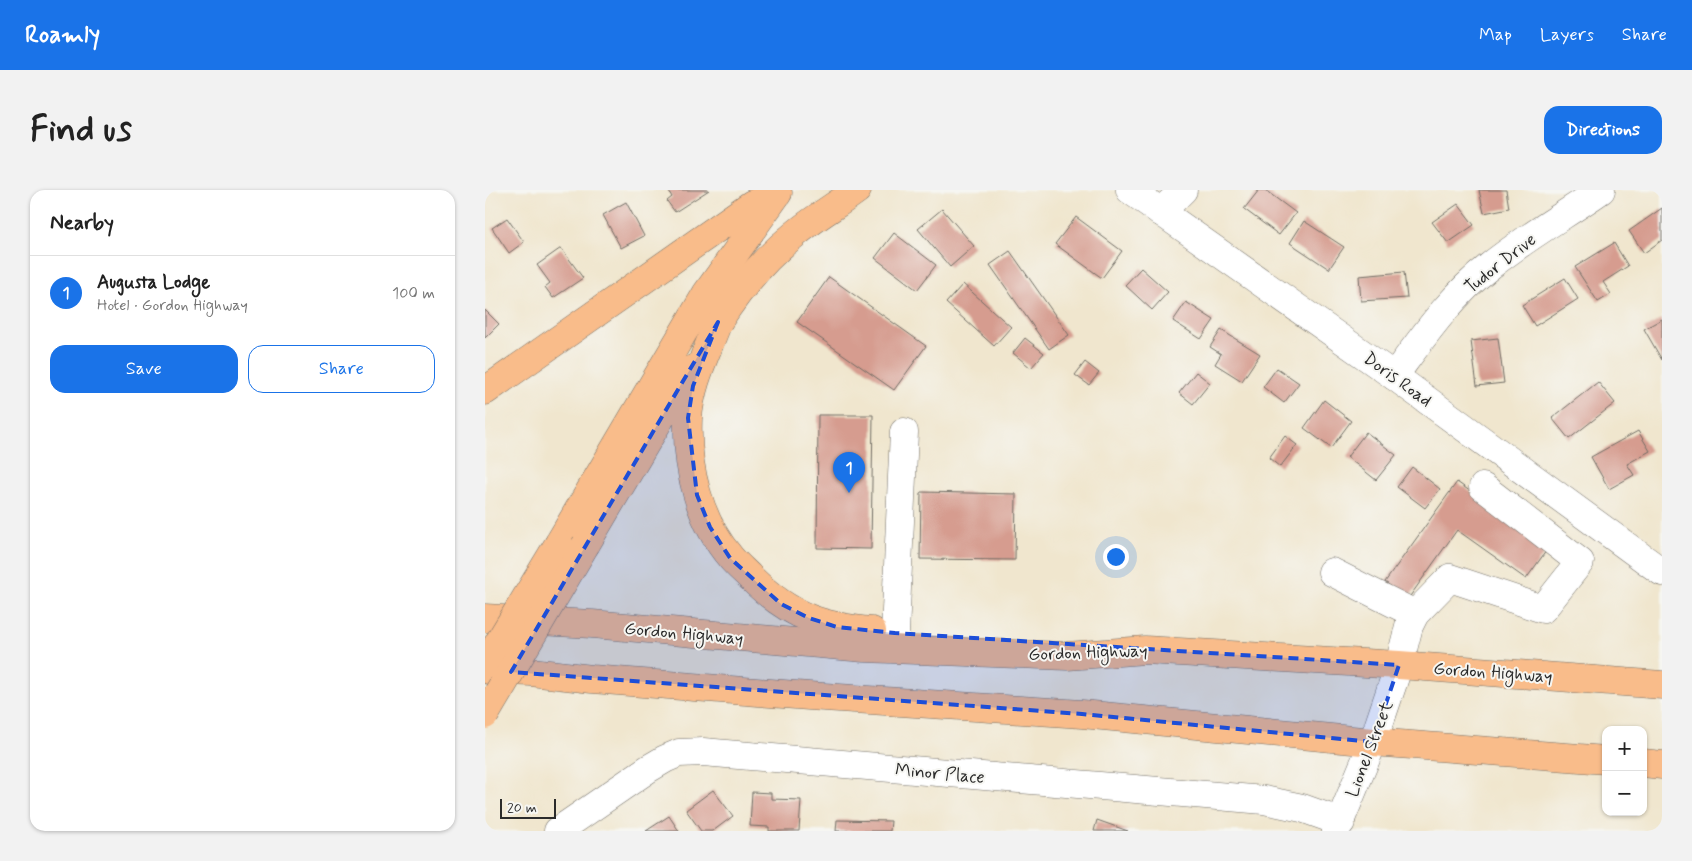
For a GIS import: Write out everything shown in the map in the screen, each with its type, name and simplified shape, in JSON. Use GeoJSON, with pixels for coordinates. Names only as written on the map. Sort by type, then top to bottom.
{"type":"FeatureCollection","features":[{"type":"Feature","properties":{"kind":"main road"},"geometry":{"type":"LineString","coordinates":[[485,391],[752,204],[779,192]]}},
{"type":"Feature","properties":{"kind":"main road"},"geometry":{"type":"LineString","coordinates":[[485,665],[706,294],[779,192]]}},
{"type":"Feature","properties":{"kind":"main road"},"geometry":{"type":"LineString","coordinates":[[485,715],[735,296],[762,264],[795,234],[849,192]]}},
{"type":"Feature","properties":{"kind":"main road"},"geometry":{"type":"LineString","coordinates":[[718,322],[693,386],[688,418],[688,442],[695,487],[710,527],[731,558],[781,604],[809,618],[837,627],[895,633],[1075,642],[1145,650]]}},
{"type":"Feature","properties":{"kind":"main road","name":"Gordon Highway"},"geometry":{"type":"LineString","coordinates":[[485,618],[592,624],[726,637],[873,648],[1067,656],[1145,650],[1399,665],[1662,685]]}},
{"type":"Feature","properties":{"kind":"main road"},"geometry":{"type":"LineString","coordinates":[[485,670],[531,672],[809,696],[1082,714],[1373,742],[1602,760]]}},
{"type":"Feature","properties":{"kind":"main road"},"geometry":{"type":"LineString","coordinates":[[1647,763],[1662,765]]}},
{"type":"Feature","properties":{"kind":"street","name":"Doris Road"},"geometry":{"type":"LineString","coordinates":[[1130,190],[1394,376],[1662,572]]}},
{"type":"Feature","properties":{"kind":"street"},"geometry":{"type":"LineString","coordinates":[[1161,212],[1183,190]]}},
{"type":"Feature","properties":{"kind":"street","name":"Tudor Drive"},"geometry":{"type":"LineString","coordinates":[[1394,376],[1440,315],[1464,289],[1490,266],[1600,190]]}},
{"type":"Feature","properties":{"kind":"street"},"geometry":{"type":"LineString","coordinates":[[895,633],[905,432]]}},
{"type":"Feature","properties":{"kind":"street"},"geometry":{"type":"LineString","coordinates":[[1332,572],[1415,614],[1450,578],[1543,609],[1580,562],[1483,487]]}},
{"type":"Feature","properties":{"kind":"street","name":"Lionel Street"},"geometry":{"type":"LineString","coordinates":[[1338,826],[1373,742],[1399,665],[1409,626],[1415,614]]}},
{"type":"Feature","properties":{"kind":"street","name":"Minor Place"},"geometry":{"type":"LineString","coordinates":[[558,831],[665,759],[679,753],[703,752],[1264,800],[1303,808],[1338,826]]}},
{"type":"Feature","properties":{"kind":"highlighted area"},"geometry":{"type":"Polygon","coordinates":[[[718,322],[693,386],[688,418],[697,495],[710,527],[730,558],[781,604],[809,618],[837,627],[895,633],[1399,665],[1373,742],[1082,714],[511,672],[718,322]]]}},
{"type":"Feature","properties":{"kind":"building"},"geometry":{"type":"Polygon","coordinates":[[[668,190],[709,190],[675,212],[667,201],[672,197],[668,190]]]}},
{"type":"Feature","properties":{"kind":"building"},"geometry":{"type":"Polygon","coordinates":[[[1259,190],[1265,190],[1296,213],[1279,235],[1244,209],[1259,190]]]}},
{"type":"Feature","properties":{"kind":"building"},"geometry":{"type":"Polygon","coordinates":[[[1479,190],[1506,190],[1509,208],[1484,213],[1479,190]]]}},
{"type":"Feature","properties":{"kind":"building"},"geometry":{"type":"Polygon","coordinates":[[[626,202],[644,236],[621,248],[603,215],[626,202]]]}},
{"type":"Feature","properties":{"kind":"building"},"geometry":{"type":"Polygon","coordinates":[[[1458,204],[1474,225],[1448,243],[1432,222],[1458,204]]]}},
{"type":"Feature","properties":{"kind":"building"},"geometry":{"type":"Polygon","coordinates":[[[1662,208],[1662,240],[1644,253],[1629,231],[1662,208]]]}},
{"type":"Feature","properties":{"kind":"building"},"geometry":{"type":"Polygon","coordinates":[[[942,209],[974,246],[950,267],[918,229],[942,209]]]}},
{"type":"Feature","properties":{"kind":"building"},"geometry":{"type":"Polygon","coordinates":[[[1076,217],[1122,251],[1102,278],[1055,244],[1076,217]]]}},
{"type":"Feature","properties":{"kind":"building"},"geometry":{"type":"Polygon","coordinates":[[[507,218],[524,242],[509,253],[492,228],[507,218]]]}},
{"type":"Feature","properties":{"kind":"building"},"geometry":{"type":"Polygon","coordinates":[[[1304,221],[1344,247],[1329,269],[1290,243],[1304,221]]]}},
{"type":"Feature","properties":{"kind":"building"},"geometry":{"type":"Polygon","coordinates":[[[894,233],[936,265],[917,290],[875,258],[894,233]]]}},
{"type":"Feature","properties":{"kind":"building"},"geometry":{"type":"Polygon","coordinates":[[[1614,243],[1628,266],[1603,282],[1611,294],[1598,302],[1575,267],[1614,243]]]}},
{"type":"Feature","properties":{"kind":"building"},"geometry":{"type":"Polygon","coordinates":[[[561,248],[583,278],[553,298],[545,287],[550,283],[537,265],[561,248]]]}},
{"type":"Feature","properties":{"kind":"building"},"geometry":{"type":"Polygon","coordinates":[[[1010,251],[1069,335],[1049,349],[990,265],[1010,251]]]}},
{"type":"Feature","properties":{"kind":"building"},"geometry":{"type":"Polygon","coordinates":[[[1141,268],[1168,292],[1152,310],[1125,285],[1141,268]]]}},
{"type":"Feature","properties":{"kind":"building"},"geometry":{"type":"Polygon","coordinates":[[[1404,272],[1407,298],[1361,301],[1359,276],[1404,272]]]}},
{"type":"Feature","properties":{"kind":"building"},"geometry":{"type":"Polygon","coordinates":[[[829,277],[926,346],[894,390],[797,322],[829,277]]]}},
{"type":"Feature","properties":{"kind":"building"},"geometry":{"type":"Polygon","coordinates":[[[1565,278],[1578,299],[1535,326],[1522,305],[1565,278]]]}},
{"type":"Feature","properties":{"kind":"building"},"geometry":{"type":"Polygon","coordinates":[[[963,284],[1011,327],[994,346],[946,303],[963,284]]]}},
{"type":"Feature","properties":{"kind":"building"},"geometry":{"type":"Polygon","coordinates":[[[1186,302],[1214,320],[1201,339],[1173,321],[1186,302]]]}},
{"type":"Feature","properties":{"kind":"building"},"geometry":{"type":"Polygon","coordinates":[[[485,310],[499,324],[485,338],[485,310]]]}},
{"type":"Feature","properties":{"kind":"building"},"geometry":{"type":"Polygon","coordinates":[[[1662,319],[1662,360],[1644,329],[1662,319]]]}},
{"type":"Feature","properties":{"kind":"building"},"geometry":{"type":"Polygon","coordinates":[[[1221,330],[1260,354],[1242,381],[1215,364],[1221,354],[1210,347],[1221,330]]]}},
{"type":"Feature","properties":{"kind":"building"},"geometry":{"type":"Polygon","coordinates":[[[1025,338],[1044,353],[1031,368],[1013,353],[1025,338]]]}},
{"type":"Feature","properties":{"kind":"building"},"geometry":{"type":"Polygon","coordinates":[[[1498,338],[1504,383],[1477,386],[1471,341],[1498,338]]]}},
{"type":"Feature","properties":{"kind":"building"},"geometry":{"type":"Polygon","coordinates":[[[1085,362],[1099,373],[1089,385],[1075,375],[1085,362]]]}},
{"type":"Feature","properties":{"kind":"building"},"geometry":{"type":"Polygon","coordinates":[[[1277,368],[1299,383],[1284,403],[1263,387],[1277,368]]]}},
{"type":"Feature","properties":{"kind":"building"},"geometry":{"type":"Polygon","coordinates":[[[1196,372],[1210,383],[1193,404],[1179,393],[1196,372]]]}},
{"type":"Feature","properties":{"kind":"building"},"geometry":{"type":"Polygon","coordinates":[[[1598,382],[1615,403],[1569,439],[1552,418],[1598,382]]]}},
{"type":"Feature","properties":{"kind":"building"},"geometry":{"type":"Polygon","coordinates":[[[1324,400],[1351,421],[1331,448],[1304,428],[1324,400]]]}},
{"type":"Feature","properties":{"kind":"building"},"geometry":{"type":"Polygon","coordinates":[[[818,415],[873,415],[871,549],[817,548],[818,415]]]}},
{"type":"Feature","properties":{"kind":"building"},"geometry":{"type":"Polygon","coordinates":[[[1638,431],[1650,451],[1627,464],[1634,475],[1609,489],[1591,457],[1638,431]]]}},
{"type":"Feature","properties":{"kind":"building"},"geometry":{"type":"Polygon","coordinates":[[[1366,432],[1396,455],[1376,480],[1347,457],[1366,432]]]}},
{"type":"Feature","properties":{"kind":"building"},"geometry":{"type":"Polygon","coordinates":[[[1285,436],[1297,445],[1280,467],[1269,458],[1285,436]]]}},
{"type":"Feature","properties":{"kind":"building"},"geometry":{"type":"Polygon","coordinates":[[[1412,467],[1440,489],[1425,508],[1397,487],[1412,467]]]}},
{"type":"Feature","properties":{"kind":"building"},"geometry":{"type":"Polygon","coordinates":[[[1457,482],[1549,547],[1526,579],[1457,530],[1408,599],[1385,582],[1457,482]]]}},
{"type":"Feature","properties":{"kind":"building"},"geometry":{"type":"Polygon","coordinates":[[[921,492],[1016,494],[1015,560],[920,559],[921,492]]]}},
{"type":"Feature","properties":{"kind":"building"},"geometry":{"type":"Polygon","coordinates":[[[713,790],[733,816],[713,831],[701,831],[686,810],[713,790]]]}},
{"type":"Feature","properties":{"kind":"building"},"geometry":{"type":"Polygon","coordinates":[[[752,792],[771,793],[771,799],[801,800],[799,831],[769,831],[769,827],[750,826],[752,792]]]}},
{"type":"Feature","properties":{"kind":"building"},"geometry":{"type":"Polygon","coordinates":[[[669,816],[679,831],[646,831],[669,816]]]}},
{"type":"Feature","properties":{"kind":"building"},"geometry":{"type":"Polygon","coordinates":[[[837,820],[891,821],[890,831],[836,831],[837,820]]]}},
{"type":"Feature","properties":{"kind":"building"},"geometry":{"type":"Polygon","coordinates":[[[1097,820],[1128,831],[1094,831],[1097,820]]]}},
{"type":"Feature","properties":{"kind":"place","name":"Augusta Lodge"},"geometry":{"type":"Point","coordinates":[849,493]}}]}
